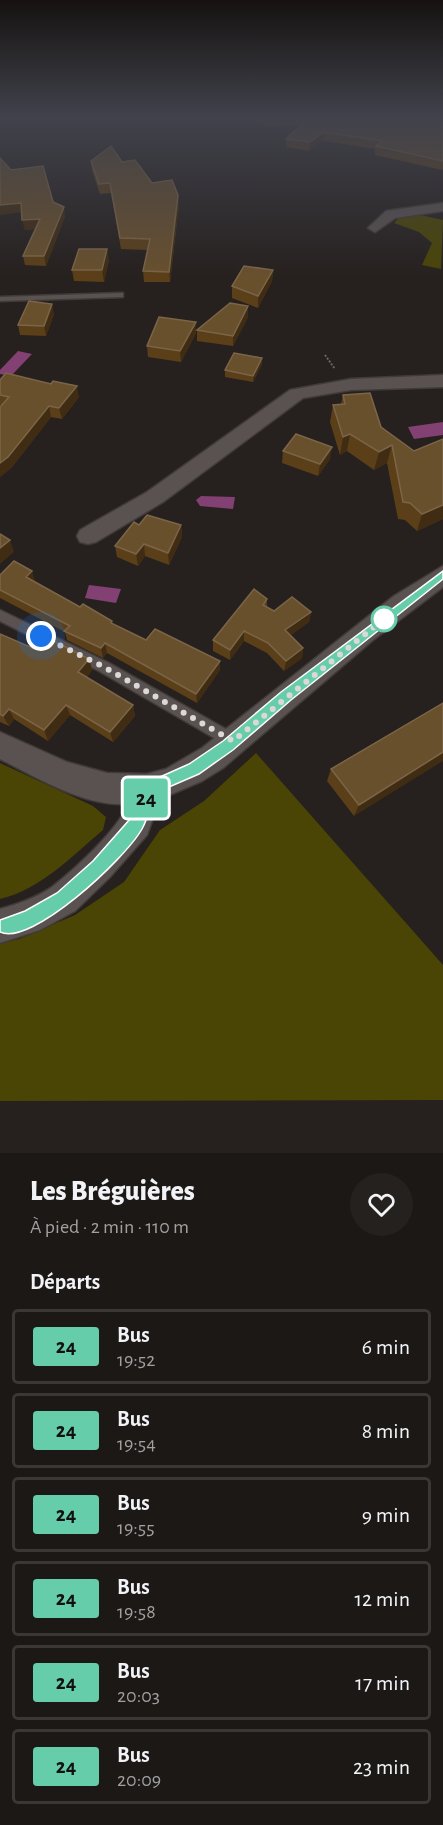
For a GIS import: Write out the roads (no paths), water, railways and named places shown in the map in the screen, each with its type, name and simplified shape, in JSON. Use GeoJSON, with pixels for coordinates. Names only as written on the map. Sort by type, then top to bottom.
{"type":"FeatureCollection","features":[{"type":"Feature","properties":{"kind":"street"},"geometry":{"type":"LineString","coordinates":[[375,228],[391,214],[443,207]]}},
{"type":"Feature","properties":{"kind":"street"},"geometry":{"type":"LineString","coordinates":[[88,536],[155,497],[297,394],[321,387],[356,383],[443,381]]}},
{"type":"Feature","properties":{"kind":"street"},"geometry":{"type":"LineString","coordinates":[[0,745],[97,787],[124,790],[149,789],[194,769],[233,741],[406,601],[443,575]]}},
{"type":"Feature","properties":{"kind":"street"},"geometry":{"type":"LineString","coordinates":[[0,926],[28,918],[63,899],[99,866],[136,824],[149,789]]}},
{"type":"Feature","properties":{"kind":"lane"},"geometry":{"type":"LineString","coordinates":[[0,299],[120,295]]}},
{"type":"Feature","properties":{"kind":"lane"},"geometry":{"type":"LineString","coordinates":[[0,615],[104,667],[233,741]]}}]}
